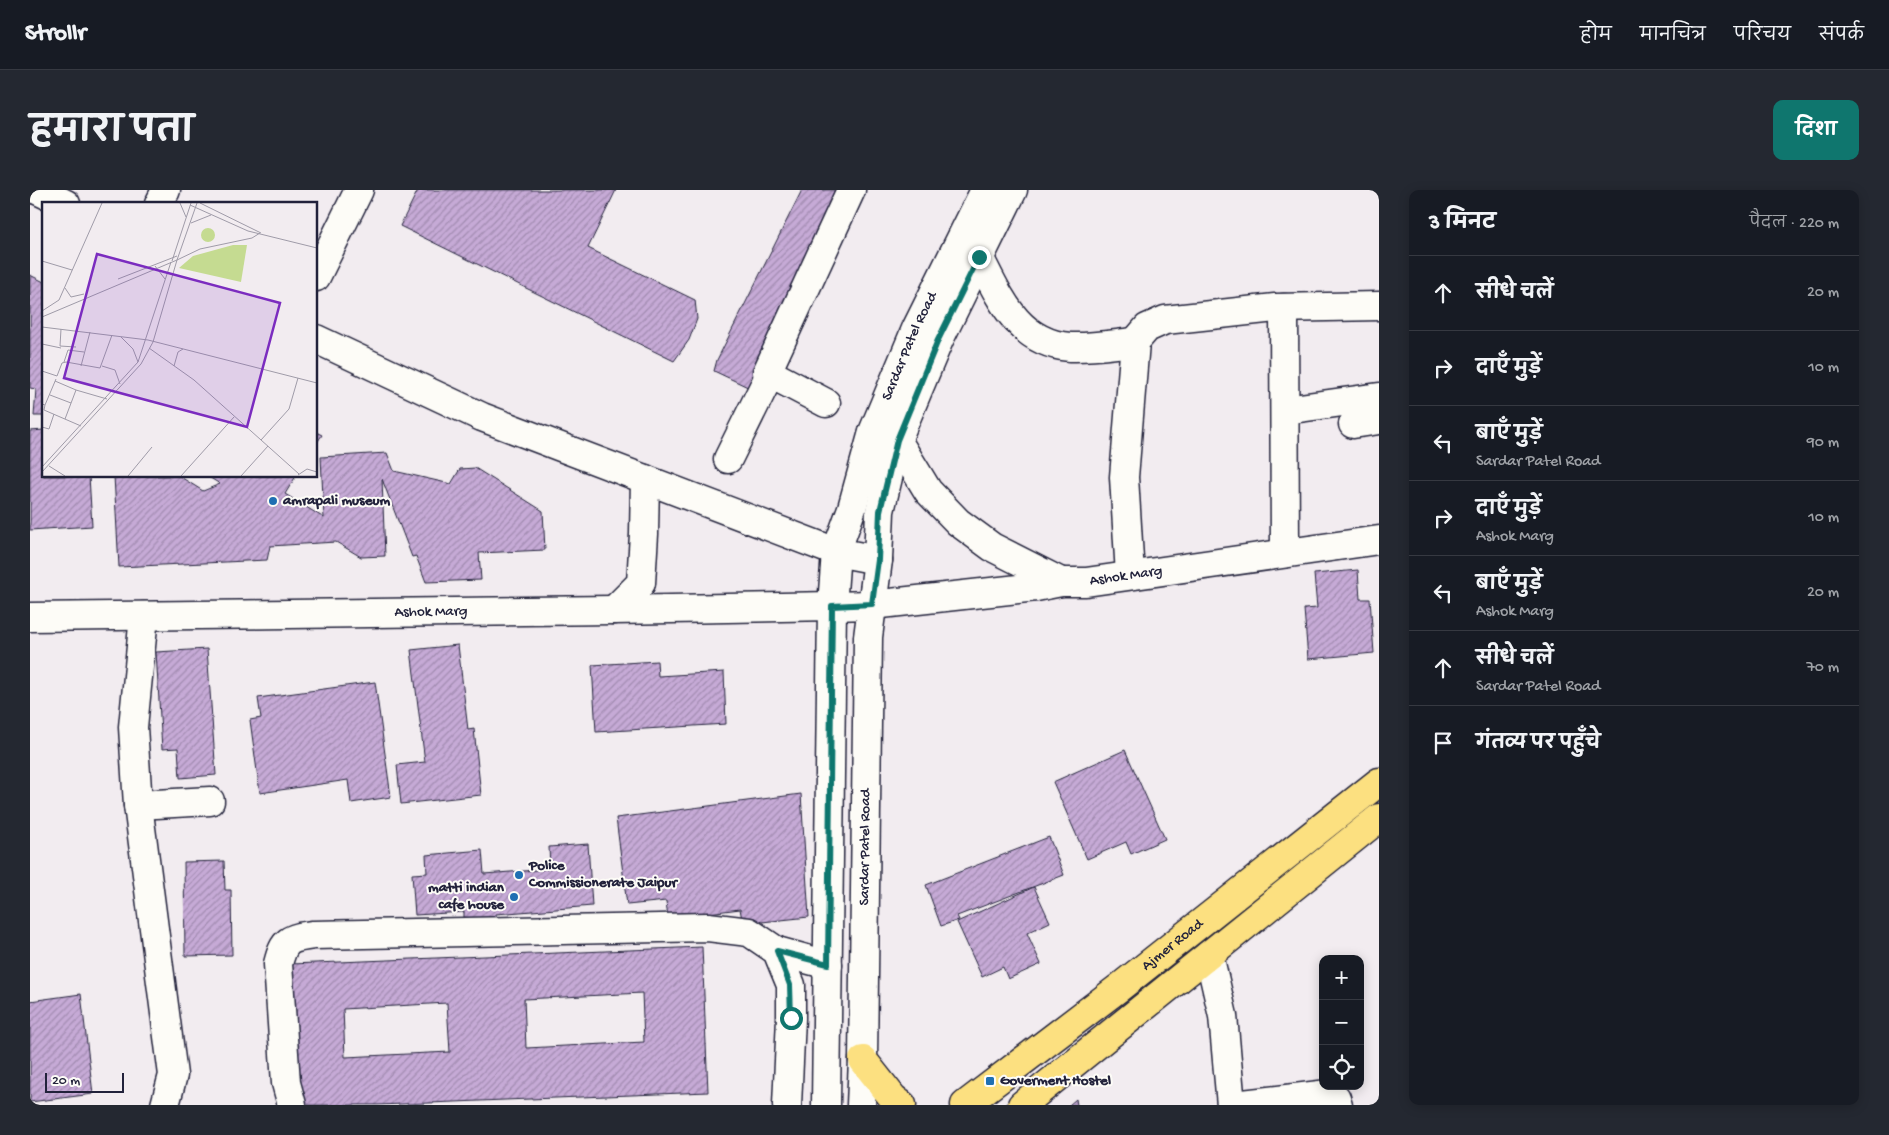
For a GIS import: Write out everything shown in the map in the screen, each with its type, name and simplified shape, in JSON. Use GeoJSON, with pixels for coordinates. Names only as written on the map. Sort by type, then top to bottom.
{"type":"FeatureCollection","features":[{"type":"Feature","properties":{"kind":"highway","name":"Ajmer Road"},"geometry":{"type":"LineString","coordinates":[[965,1105],[1120,987],[1379,782]]}},
{"type":"Feature","properties":{"kind":"highway","name":"Ajmer Road"},"geometry":{"type":"LineString","coordinates":[[1022,1105],[1379,818]]}},
{"type":"Feature","properties":{"kind":"highway"},"geometry":{"type":"LineString","coordinates":[[863,1060],[893,1098],[902,1105]]}},
{"type":"Feature","properties":{"kind":"street"},"geometry":{"type":"LineString","coordinates":[[37,190],[62,202]]}},
{"type":"Feature","properties":{"kind":"street"},"geometry":{"type":"LineString","coordinates":[[160,202],[166,190]]}},
{"type":"Feature","properties":{"kind":"street"},"geometry":{"type":"LineString","coordinates":[[318,273],[359,190]]}},
{"type":"Feature","properties":{"kind":"street"},"geometry":{"type":"LineString","coordinates":[[826,403],[767,372],[851,190]]}},
{"type":"Feature","properties":{"kind":"street","name":"Sardar Patel Road"},"geometry":{"type":"LineString","coordinates":[[836,552],[852,508],[873,432],[916,330],[985,190]]}},
{"type":"Feature","properties":{"kind":"street","name":"Sardar Patel Road"},"geometry":{"type":"LineString","coordinates":[[878,560],[880,511],[897,440],[938,340],[1013,190]]}},
{"type":"Feature","properties":{"kind":"street"},"geometry":{"type":"LineString","coordinates":[[979,257],[1003,304],[1022,327],[1045,342],[1070,347],[1135,342]]}},
{"type":"Feature","properties":{"kind":"street"},"geometry":{"type":"LineString","coordinates":[[1130,575],[1124,476],[1135,342],[1146,328],[1165,320],[1284,308],[1379,306]]}},
{"type":"Feature","properties":{"kind":"street"},"geometry":{"type":"LineString","coordinates":[[1284,308],[1285,553]]}},
{"type":"Feature","properties":{"kind":"street"},"geometry":{"type":"LineString","coordinates":[[318,340],[482,417],[836,552],[878,560],[872,604]]}},
{"type":"Feature","properties":{"kind":"street"},"geometry":{"type":"LineString","coordinates":[[728,459],[770,374]]}},
{"type":"Feature","properties":{"kind":"street"},"geometry":{"type":"LineString","coordinates":[[1285,410],[1379,397]]}},
{"type":"Feature","properties":{"kind":"street"},"geometry":{"type":"LineString","coordinates":[[1352,424],[1379,420]]}},
{"type":"Feature","properties":{"kind":"street"},"geometry":{"type":"LineString","coordinates":[[897,440],[928,491],[958,522],[992,547],[1061,582]]}},
{"type":"Feature","properties":{"kind":"street"},"geometry":{"type":"LineString","coordinates":[[614,610],[640,583],[644,534],[645,479]]}},
{"type":"Feature","properties":{"kind":"street","name":"Ashok Marg"},"geometry":{"type":"LineString","coordinates":[[30,618],[614,610],[832,616],[872,604],[1036,587],[1061,582],[1086,582],[1379,540]]}},
{"type":"Feature","properties":{"kind":"street"},"geometry":{"type":"LineString","coordinates":[[826,1105],[832,616],[836,552]]}},
{"type":"Feature","properties":{"kind":"street","name":"Sardar Patel Road"},"geometry":{"type":"LineString","coordinates":[[861,1105],[868,636],[872,604]]}},
{"type":"Feature","properties":{"kind":"street"},"geometry":{"type":"LineString","coordinates":[[144,616],[133,727],[138,805],[173,1074],[165,1105]]}},
{"type":"Feature","properties":{"kind":"street"},"geometry":{"type":"LineString","coordinates":[[138,805],[210,801]]}},
{"type":"Feature","properties":{"kind":"street"},"geometry":{"type":"LineString","coordinates":[[292,1105],[286,1083],[278,964],[282,947],[295,937],[313,935],[708,927],[749,932],[777,951],[828,964]]}},
{"type":"Feature","properties":{"kind":"street"},"geometry":{"type":"LineString","coordinates":[[777,951],[790,985],[791,1018],[787,1105]]}},
{"type":"Feature","properties":{"kind":"street"},"geometry":{"type":"LineString","coordinates":[[1209,955],[1224,1016],[1233,1105],[1328,1094],[1336,1098],[1338,1105]]}},
{"type":"Feature","properties":{"kind":"building"},"geometry":{"type":"Polygon","coordinates":[[[418,190],[616,190],[588,248],[695,300],[697,319],[689,340],[674,361],[400,226],[418,190]]]}},
{"type":"Feature","properties":{"kind":"building"},"geometry":{"type":"Polygon","coordinates":[[[802,190],[841,190],[752,389],[714,371],[717,360],[802,190]]]}},
{"type":"Feature","properties":{"kind":"building"},"geometry":{"type":"Polygon","coordinates":[[[30,275],[42,281],[42,416],[34,416],[36,389],[30,388],[30,275]]]}},
{"type":"Feature","properties":{"kind":"building"},"geometry":{"type":"Polygon","coordinates":[[[42,430],[42,478],[89,478],[92,526],[30,530],[30,431],[42,430]]]}},
{"type":"Feature","properties":{"kind":"building"},"geometry":{"type":"Polygon","coordinates":[[[318,433],[322,435],[318,441],[318,433]]]}},
{"type":"Feature","properties":{"kind":"building"},"geometry":{"type":"Polygon","coordinates":[[[387,453],[394,471],[451,484],[460,469],[475,468],[543,511],[545,550],[479,553],[481,580],[426,582],[416,556],[412,557],[382,479],[385,556],[361,557],[336,542],[270,546],[267,560],[119,567],[114,478],[182,478],[203,491],[220,484],[210,478],[295,478],[285,494],[324,518],[321,457],[387,453]]]}},
{"type":"Feature","properties":{"kind":"building"},"geometry":{"type":"Polygon","coordinates":[[[1358,570],[1360,599],[1370,599],[1374,653],[1308,659],[1304,609],[1317,608],[1314,574],[1358,570]]]}},
{"type":"Feature","properties":{"kind":"building"},"geometry":{"type":"Polygon","coordinates":[[[458,645],[468,730],[474,729],[481,795],[401,804],[397,765],[425,762],[411,650],[458,645]]]}},
{"type":"Feature","properties":{"kind":"building"},"geometry":{"type":"Polygon","coordinates":[[[207,649],[216,775],[180,778],[178,748],[162,749],[156,652],[207,649]]]}},
{"type":"Feature","properties":{"kind":"building"},"geometry":{"type":"Polygon","coordinates":[[[657,661],[658,676],[724,672],[726,724],[596,732],[592,665],[657,661]]]}},
{"type":"Feature","properties":{"kind":"building"},"geometry":{"type":"Polygon","coordinates":[[[375,682],[391,797],[351,803],[348,780],[260,793],[250,720],[261,718],[258,698],[375,682]]]}},
{"type":"Feature","properties":{"kind":"building"},"geometry":{"type":"Polygon","coordinates":[[[1125,750],[1165,839],[1131,854],[1126,842],[1087,859],[1053,782],[1125,750]]]}},
{"type":"Feature","properties":{"kind":"building"},"geometry":{"type":"Polygon","coordinates":[[[801,794],[809,917],[743,924],[740,909],[668,918],[666,901],[627,905],[616,818],[801,794]]]}},
{"type":"Feature","properties":{"kind":"building"},"geometry":{"type":"Polygon","coordinates":[[[1049,837],[1064,875],[957,916],[959,920],[941,926],[926,885],[1049,837]]]}},
{"type":"Feature","properties":{"kind":"building"},"geometry":{"type":"Polygon","coordinates":[[[588,844],[592,906],[496,914],[497,924],[464,926],[464,912],[415,915],[412,874],[427,873],[426,855],[482,850],[484,874],[550,869],[549,847],[588,844]]]}},
{"type":"Feature","properties":{"kind":"building"},"geometry":{"type":"Polygon","coordinates":[[[224,861],[225,890],[231,890],[232,955],[185,956],[184,862],[224,861]]]}},
{"type":"Feature","properties":{"kind":"building"},"geometry":{"type":"Polygon","coordinates":[[[1034,887],[1050,922],[1027,933],[1041,964],[1008,979],[1003,967],[982,977],[957,922],[1034,887]]]}},
{"type":"Feature","properties":{"kind":"building"},"geometry":{"type":"Polygon","coordinates":[[[702,947],[708,1092],[378,1105],[297,1105],[291,964],[702,947]],[[642,993],[524,999],[526,1048],[644,1042],[642,993]],[[447,1003],[343,1009],[345,1057],[450,1052],[447,1003]]]}},
{"type":"Feature","properties":{"kind":"building"},"geometry":{"type":"Polygon","coordinates":[[[81,994],[93,1094],[30,1102],[30,1001],[81,994]]]}},
{"type":"Feature","properties":{"kind":"building"},"geometry":{"type":"Polygon","coordinates":[[[1076,1099],[1077,1105],[1069,1105],[1076,1099]]]}},
{"type":"Feature","properties":{"kind":"place","name":"amrapali museum"},"geometry":{"type":"Point","coordinates":[273,501]}},
{"type":"Feature","properties":{"kind":"place","name":"Police Commissionerate Jaipur"},"geometry":{"type":"Point","coordinates":[519,875]}},
{"type":"Feature","properties":{"kind":"place","name":"matti indian cafe house"},"geometry":{"type":"Point","coordinates":[514,897]}},
{"type":"Feature","properties":{"kind":"place","name":"Goverment Hostel"},"geometry":{"type":"Point","coordinates":[990,1081]}},
{"type":"Feature","properties":{"kind":"route"},"geometry":{"type":"LineString","coordinates":[[791,1018],[790,985],[777,951],[828,964],[832,606],[872,604],[878,560],[880,511],[897,440],[938,340],[979,257]]}}]}
